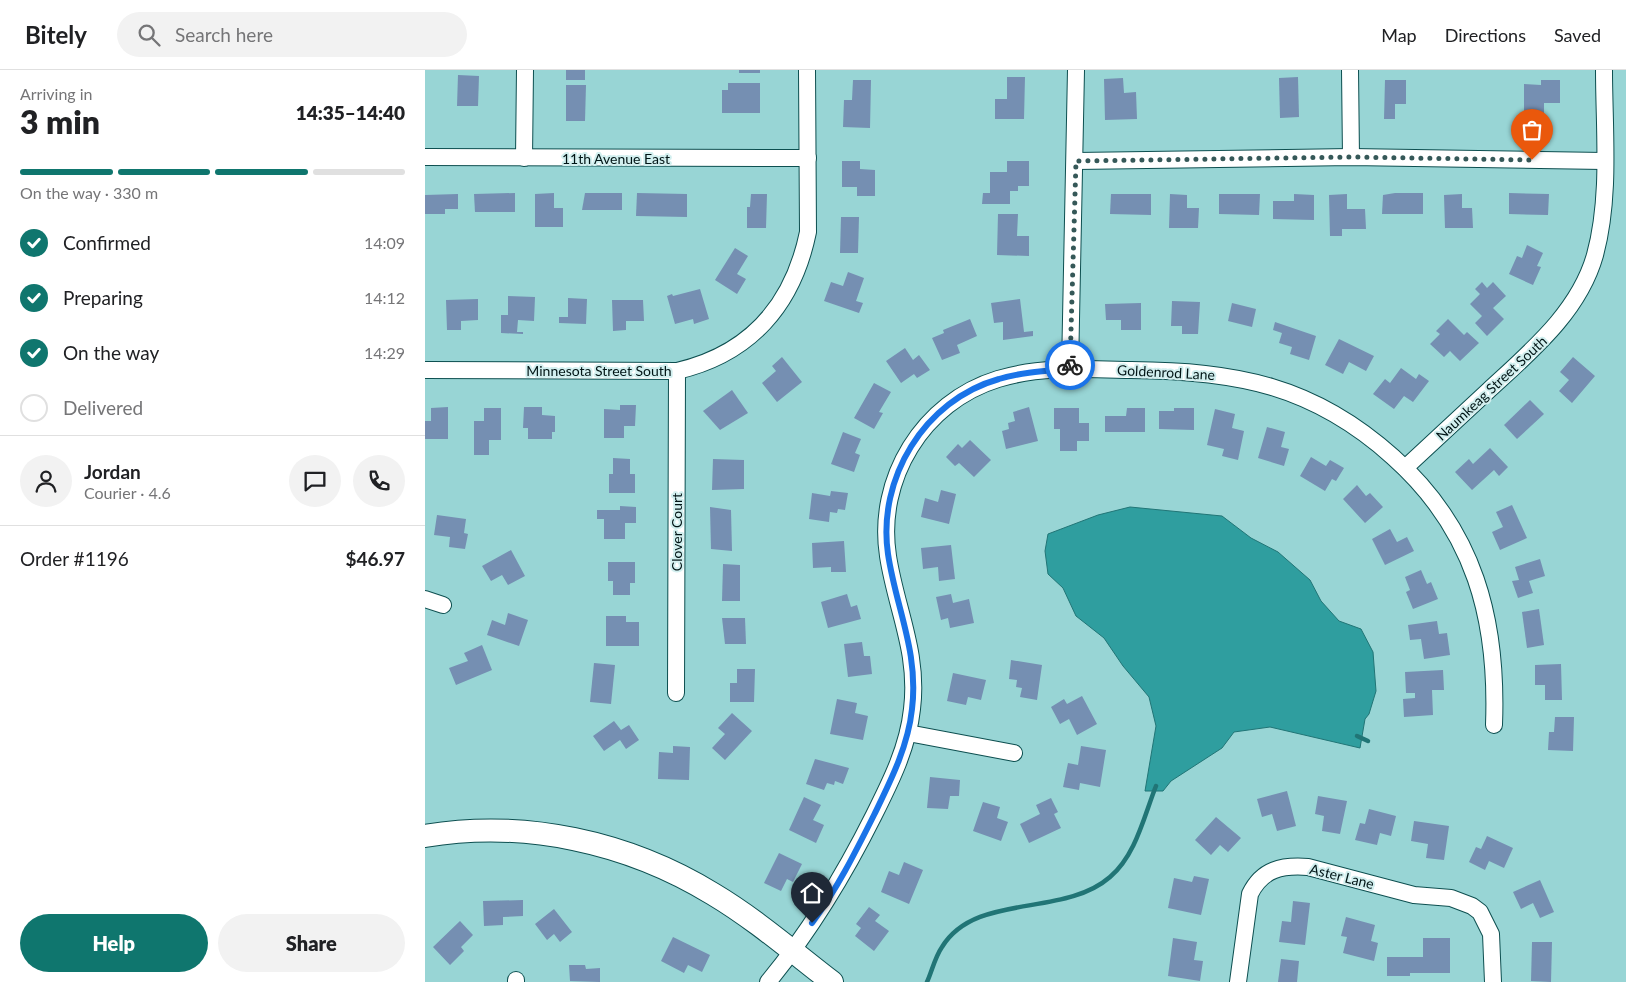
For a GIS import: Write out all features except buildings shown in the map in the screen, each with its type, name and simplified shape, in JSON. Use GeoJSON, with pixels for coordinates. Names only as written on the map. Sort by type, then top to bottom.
{"type":"FeatureCollection","features":[{"type":"Feature","properties":{"kind":"street"},"geometry":{"type":"LineString","coordinates":[[524,158],[525,70]]}},
{"type":"Feature","properties":{"kind":"street","name":"Minnesota Street South"},"geometry":{"type":"LineString","coordinates":[[425,370],[677,371],[699,366],[735,348],[769,317],[785,296],[801,262],[808,232],[807,70]]}},
{"type":"Feature","properties":{"kind":"street"},"geometry":{"type":"LineString","coordinates":[[1070,369],[1076,161],[1076,70]]}},
{"type":"Feature","properties":{"kind":"street"},"geometry":{"type":"LineString","coordinates":[[1349,70],[1351,157]]}},
{"type":"Feature","properties":{"kind":"street","name":"Naumkeag Street South"},"geometry":{"type":"LineString","coordinates":[[1405,468],[1547,336],[1577,294],[1594,256],[1602,216],[1605,161],[1604,70]]}},
{"type":"Feature","properties":{"kind":"street","name":"11th Avenue East"},"geometry":{"type":"LineString","coordinates":[[425,157],[808,158]]}},
{"type":"Feature","properties":{"kind":"street"},"geometry":{"type":"LineString","coordinates":[[1076,161],[1351,157],[1605,161]]}},
{"type":"Feature","properties":{"kind":"street","name":"Goldenrod Lane"},"geometry":{"type":"LineString","coordinates":[[768,982],[829,899],[851,861],[890,782],[908,732],[912,710],[913,661],[909,637],[892,579],[885,534],[889,494],[896,474],[907,451],[933,418],[953,401],[998,379],[1030,372],[1070,369],[1189,371],[1246,379],[1276,388],[1332,413],[1363,433],[1405,468],[1443,514],[1459,541],[1482,595],[1495,666],[1494,726]]}},
{"type":"Feature","properties":{"kind":"street","name":"Clover Court"},"geometry":{"type":"LineString","coordinates":[[676,693],[677,371]]}},
{"type":"Feature","properties":{"kind":"street"},"geometry":{"type":"LineString","coordinates":[[425,598],[443,606]]}},
{"type":"Feature","properties":{"kind":"street"},"geometry":{"type":"LineString","coordinates":[[908,732],[1014,753]]}},
{"type":"Feature","properties":{"kind":"street"},"geometry":{"type":"LineString","coordinates":[[425,836],[470,831],[541,833],[583,840],[614,849],[649,862],[713,894],[832,982]]}},
{"type":"Feature","properties":{"kind":"street","name":"Aster Lane"},"geometry":{"type":"LineString","coordinates":[[1238,982],[1250,894],[1256,882],[1276,868],[1291,866],[1308,867],[1414,895],[1451,898],[1472,906],[1483,917],[1491,934],[1493,982]]}},
{"type":"Feature","properties":{"kind":"water"},"geometry":{"type":"Polygon","coordinates":[[[1130,507],[1222,516],[1251,538],[1278,552],[1310,580],[1321,601],[1339,621],[1361,629],[1373,652],[1376,691],[1369,714],[1365,719],[1360,748],[1270,727],[1234,732],[1222,748],[1171,781],[1163,791],[1145,791],[1156,726],[1149,697],[1123,666],[1104,638],[1076,616],[1063,588],[1048,574],[1045,551],[1048,534],[1098,515],[1130,507]]]}},
{"type":"Feature","properties":{"kind":"waterway"},"geometry":{"type":"LineString","coordinates":[[1357,736],[1368,741]]}},
{"type":"Feature","properties":{"kind":"waterway"},"geometry":{"type":"LineString","coordinates":[[927,982],[942,947],[957,930],[976,919],[998,911],[1069,898],[1091,890],[1110,877],[1119,868],[1133,846],[1156,786]]}},
{"type":"Feature","properties":{"kind":"way so far"},"geometry":{"type":"LineString","coordinates":[[1070,365],[1076,161],[1351,157],[1532,160]]}},
{"type":"Feature","properties":{"kind":"route"},"geometry":{"type":"LineString","coordinates":[[812,923],[829,899],[851,861],[890,782],[908,732],[914,682],[913,661],[909,637],[892,579],[885,534],[889,494],[896,474],[907,451],[921,432],[933,418],[953,401],[998,379],[1030,372],[1070,369],[1070,365]]}}]}
